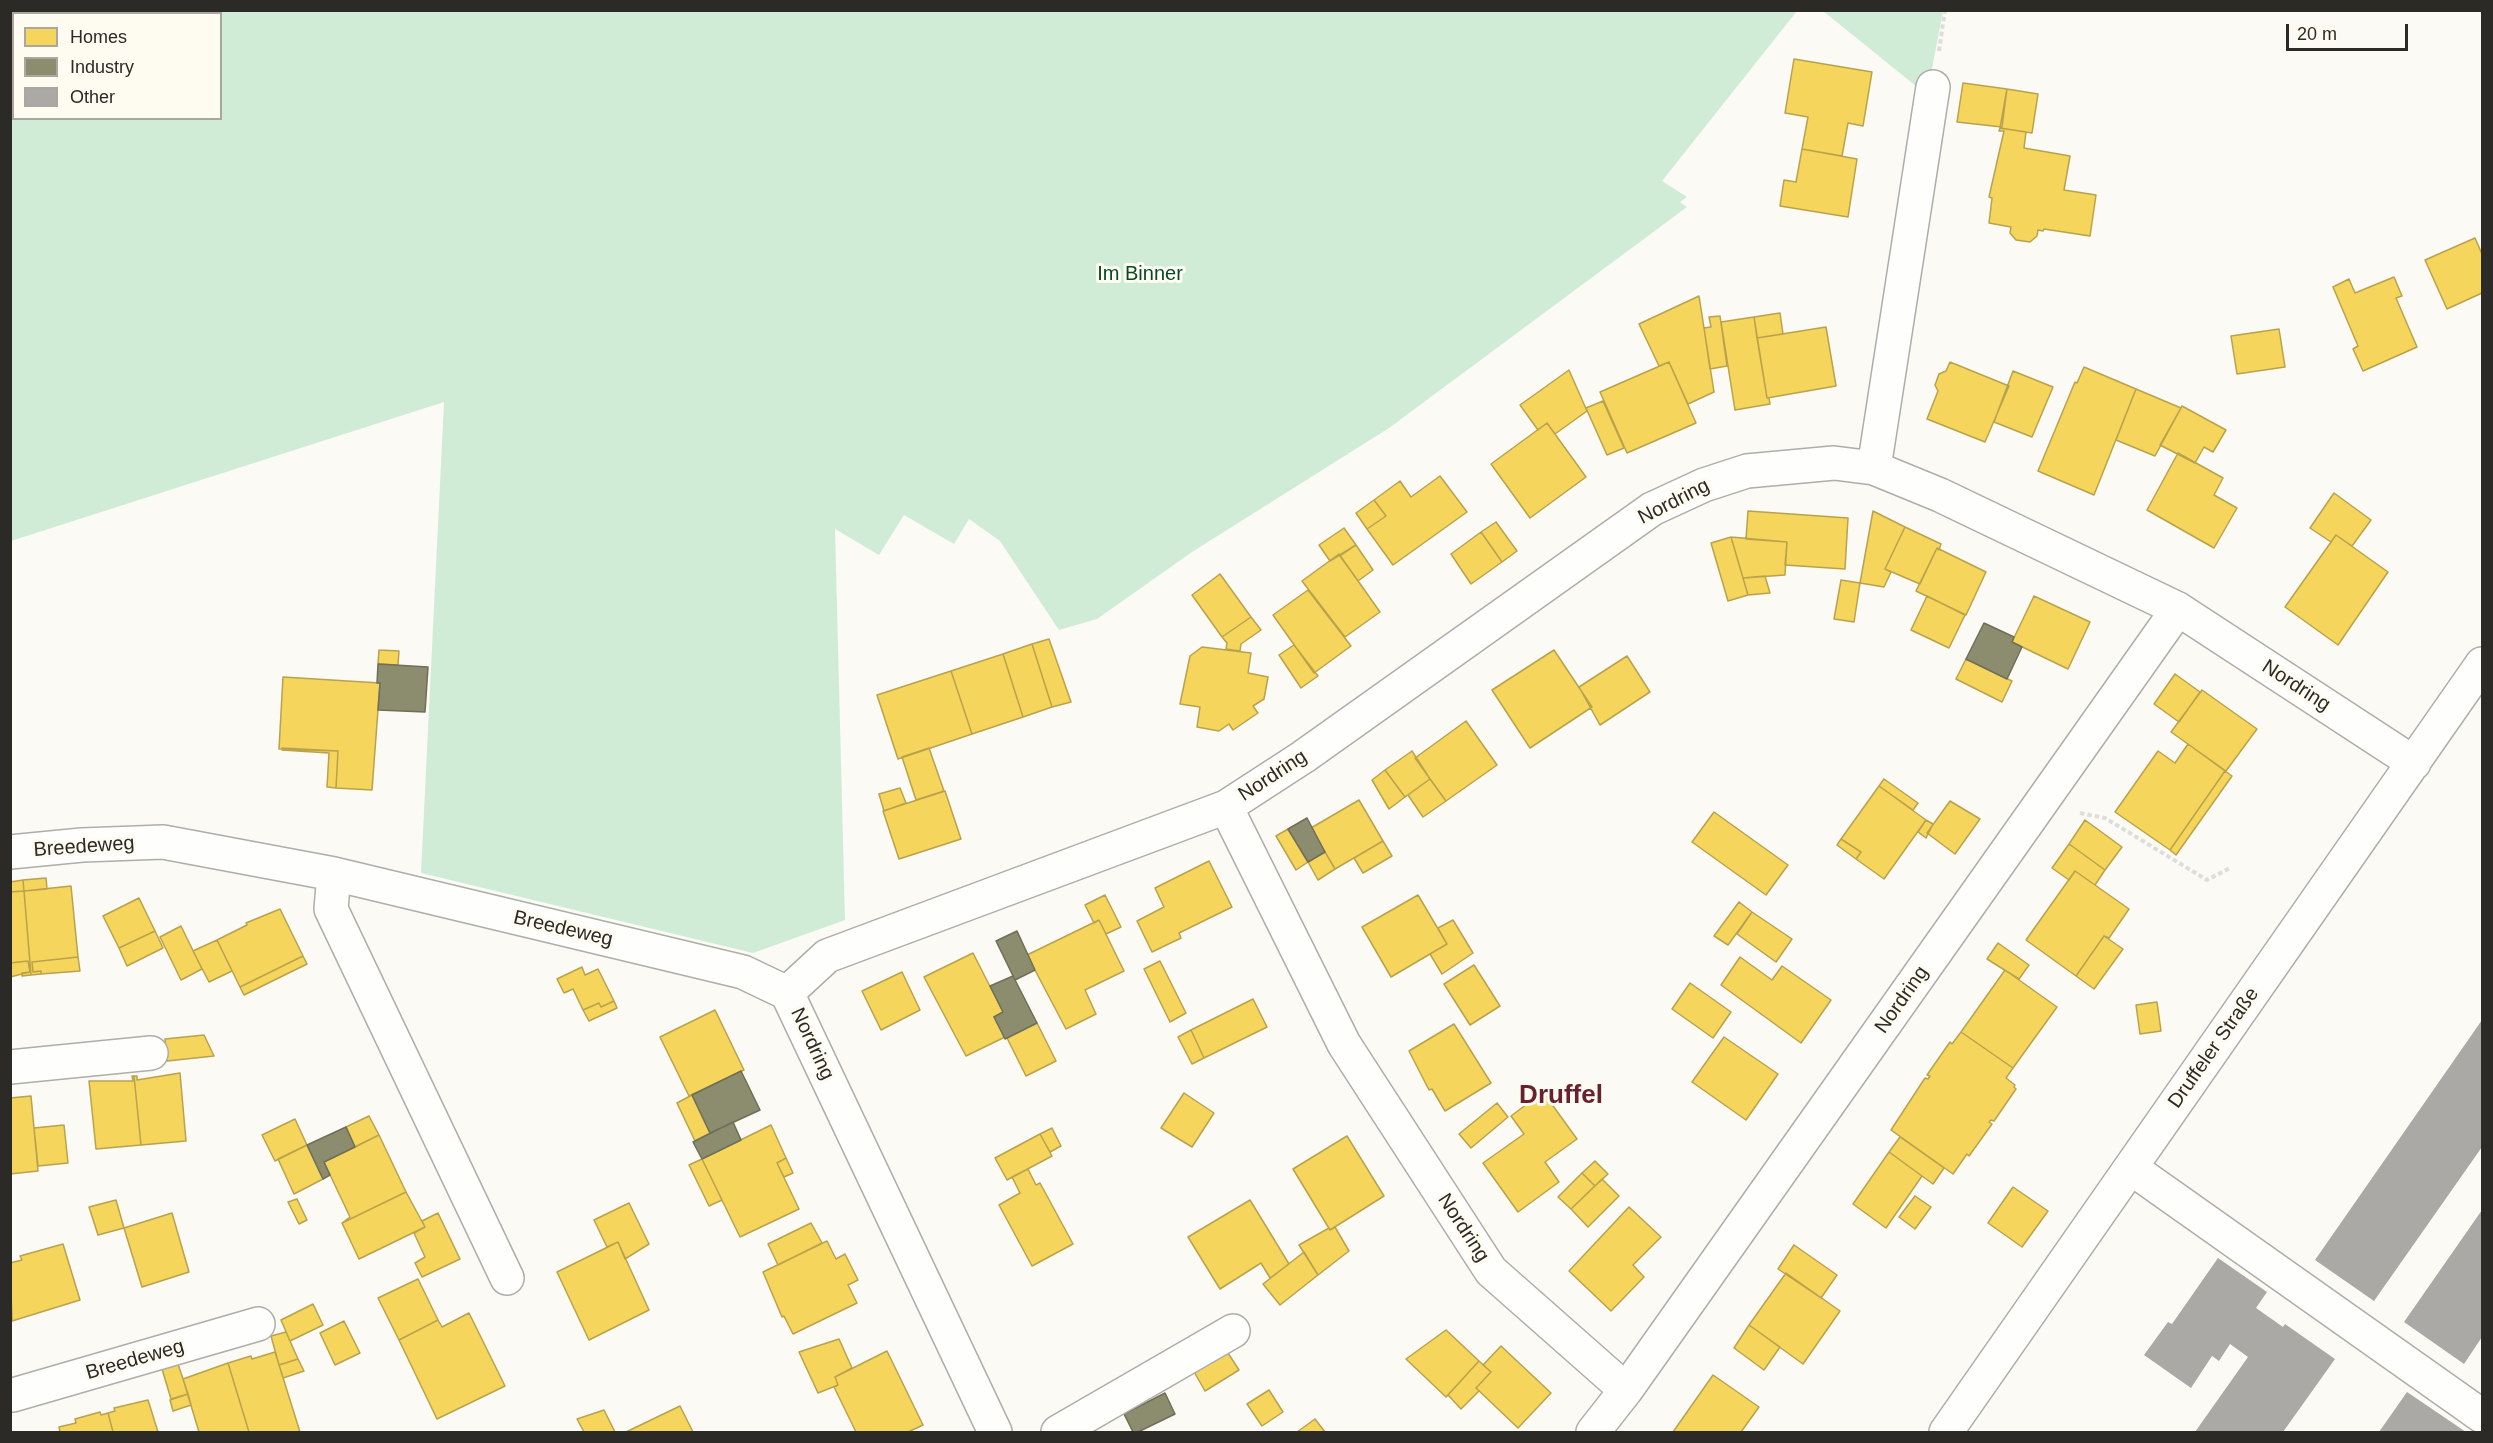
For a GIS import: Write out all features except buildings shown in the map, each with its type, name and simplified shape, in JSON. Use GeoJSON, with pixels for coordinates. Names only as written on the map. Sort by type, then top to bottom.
{"type":"FeatureCollection","features":[{"type":"Feature","properties":{"kind":"street"},"geometry":{"type":"LineString","coordinates":[[1874,468],[1933,87]]}},
{"type":"Feature","properties":{"kind":"street","name":"Nordring"},"geometry":{"type":"LineString","coordinates":[[995,1432],[787,993],[828,956],[1226,807],[1313,750],[1652,509],[1704,485],[1747,471],[1834,462],[1874,468],[1940,495],[2178,609],[2414,763]]}},
{"type":"Feature","properties":{"kind":"street","name":"Nordring"},"geometry":{"type":"LineString","coordinates":[[1593,1432],[1626,1390],[2178,609]]}},
{"type":"Feature","properties":{"kind":"street","name":"Druffeler Straße"},"geometry":{"type":"LineString","coordinates":[[1946,1432],[2482,664]]}},
{"type":"Feature","properties":{"kind":"street","name":"Nordring"},"geometry":{"type":"LineString","coordinates":[[1226,807],[1344,1044],[1491,1271],[1626,1390]]}},
{"type":"Feature","properties":{"kind":"street","name":"Breedeweg"},"geometry":{"type":"LineString","coordinates":[[10,852],[82,845],[163,842],[334,874],[743,972],[787,993]]}},
{"type":"Feature","properties":{"kind":"street"},"geometry":{"type":"LineString","coordinates":[[334,874],[331,909],[507,1278]]}},
{"type":"Feature","properties":{"kind":"street"},"geometry":{"type":"LineString","coordinates":[[10,1067],[151,1053]]}},
{"type":"Feature","properties":{"kind":"street"},"geometry":{"type":"LineString","coordinates":[[2131,1168],[2482,1416]]}},
{"type":"Feature","properties":{"kind":"street","name":"Breedeweg"},"geometry":{"type":"LineString","coordinates":[[11,1401],[258,1324]]}},
{"type":"Feature","properties":{"kind":"street"},"geometry":{"type":"LineString","coordinates":[[1059,1432],[1233,1331]]}},
{"type":"Feature","properties":{"kind":"path"},"geometry":{"type":"LineString","coordinates":[[2040,805],[2105,818],[2207,880],[2230,868]]}},
{"type":"Feature","properties":{"kind":"green space","name":"Im Binner"},"geometry":{"type":"Polygon","coordinates":[[[10,11],[1797,11],[1662,181],[1687,197],[1680,202],[1687,207],[1389,428],[1192,552],[1097,619],[1059,630],[1000,541],[969,519],[954,544],[904,515],[879,555],[835,529],[845,920],[753,953],[421,873],[444,402],[11,541],[10,11]]]}},
{"type":"Feature","properties":{"kind":"green space"},"geometry":{"type":"Polygon","coordinates":[[[1823,11],[1943,11],[1927,95],[1823,11]]]}},
{"type":"Feature","properties":{"kind":"district","name":"Druffel"},"geometry":{"type":"Point","coordinates":[1561,1096]}}]}
